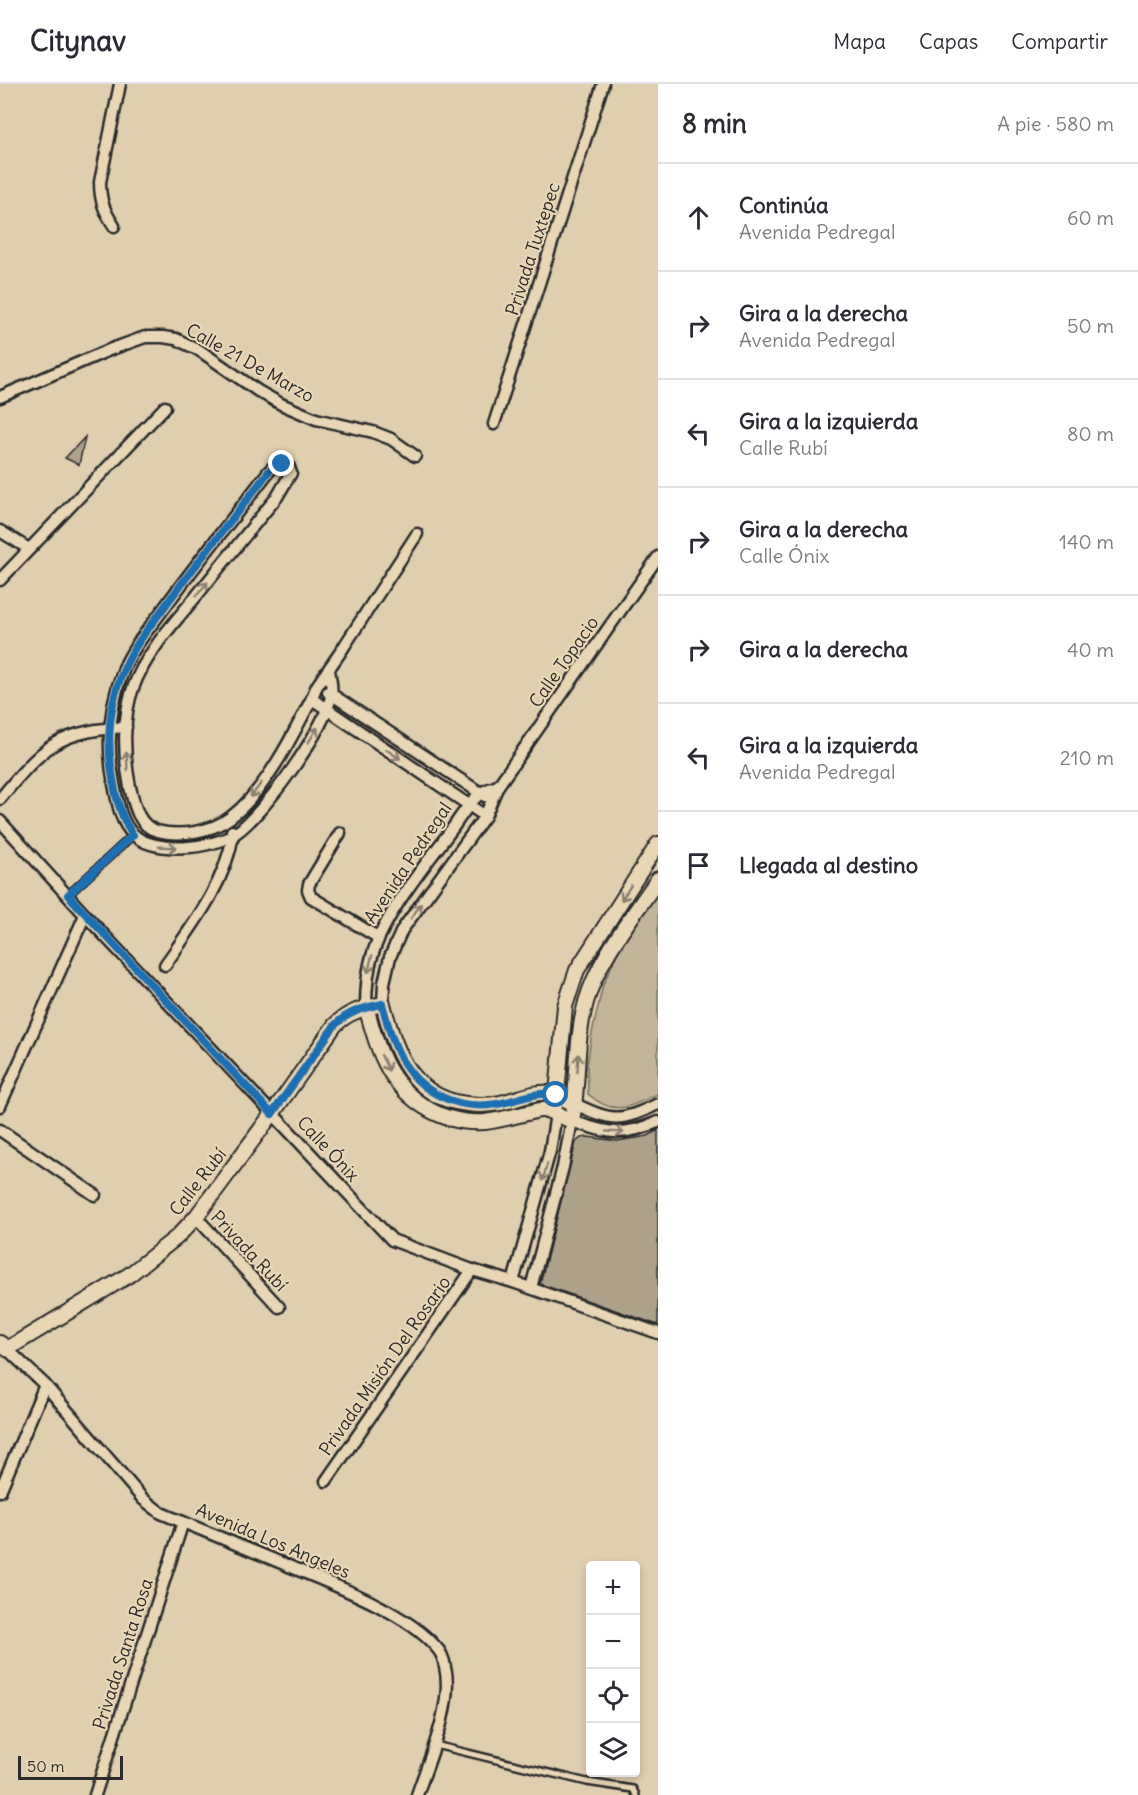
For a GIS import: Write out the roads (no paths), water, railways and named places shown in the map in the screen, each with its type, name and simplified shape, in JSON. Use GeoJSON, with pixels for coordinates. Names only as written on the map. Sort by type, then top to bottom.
{"type":"FeatureCollection","features":[{"type":"Feature","properties":{"kind":"street"},"geometry":{"type":"LineString","coordinates":[[114,226],[103,208],[100,182],[120,84]]}},
{"type":"Feature","properties":{"kind":"street","name":"Privada Tuxtepec"},"geometry":{"type":"LineString","coordinates":[[494,424],[603,84]]}},
{"type":"Feature","properties":{"kind":"street","name":"Calle 21 De Marzo"},"geometry":{"type":"LineString","coordinates":[[0,397],[109,350],[146,337],[163,337],[176,339],[199,350],[281,404],[316,419],[373,432],[391,439],[415,456]]}},
{"type":"Feature","properties":{"kind":"street"},"geometry":{"type":"LineString","coordinates":[[0,580],[165,407]]}},
{"type":"Feature","properties":{"kind":"street"},"geometry":{"type":"LineString","coordinates":[[329,669],[332,695],[327,709],[303,752],[247,825],[233,835],[206,844],[187,847],[168,848],[148,844],[133,835],[124,823],[115,792],[109,751],[111,710],[125,667],[137,645],[199,560],[269,471],[278,464],[288,465],[291,473],[277,497],[148,658],[132,690],[126,726],[128,768],[134,805],[145,824],[152,830],[180,834],[205,829],[228,819],[246,803],[287,745],[317,686],[417,534]]}},
{"type":"Feature","properties":{"kind":"street"},"geometry":{"type":"LineString","coordinates":[[0,531],[29,549]]}},
{"type":"Feature","properties":{"kind":"street","name":"Calle Topacio"},"geometry":{"type":"LineString","coordinates":[[492,801],[498,786],[658,557]]}},
{"type":"Feature","properties":{"kind":"street"},"geometry":{"type":"LineString","coordinates":[[317,686],[492,801]]}},
{"type":"Feature","properties":{"kind":"street","name":"Avenida Pedregal"},"geometry":{"type":"LineString","coordinates":[[312,699],[485,816]]}},
{"type":"Feature","properties":{"kind":"street"},"geometry":{"type":"LineString","coordinates":[[0,799],[23,772],[52,745],[77,734],[126,726]]}},
{"type":"Feature","properties":{"kind":"street"},"geometry":{"type":"LineString","coordinates":[[481,793],[498,786]]}},
{"type":"Feature","properties":{"kind":"street","name":"Avenida Pedregal"},"geometry":{"type":"LineString","coordinates":[[481,793],[423,867],[379,938],[368,972],[366,1007],[381,1056],[406,1093],[430,1111],[458,1120],[487,1122],[547,1110],[595,1130],[615,1133],[639,1130],[658,1122]]}},
{"type":"Feature","properties":{"kind":"street","name":"Avenida Pedregal"},"geometry":{"type":"LineString","coordinates":[[492,801],[485,816],[402,930],[390,957],[382,1004],[400,1058],[414,1079],[430,1092],[448,1100],[476,1105],[499,1104],[539,1093],[556,1095],[603,1116],[616,1118],[626,1117],[658,1104]]}},
{"type":"Feature","properties":{"kind":"street"},"geometry":{"type":"LineString","coordinates":[[165,965],[210,898],[227,859],[233,835],[228,819]]}},
{"type":"Feature","properties":{"kind":"street","name":"Calle Ónix"},"geometry":{"type":"LineString","coordinates":[[0,821],[85,915],[392,1240],[472,1270],[531,1288],[658,1333]]}},
{"type":"Feature","properties":{"kind":"street"},"geometry":{"type":"LineString","coordinates":[[340,833],[309,884],[308,890],[311,897],[379,938]]}},
{"type":"Feature","properties":{"kind":"street"},"geometry":{"type":"LineString","coordinates":[[513,1282],[555,1130],[556,1095],[565,1006],[576,970],[658,844]]}},
{"type":"Feature","properties":{"kind":"street"},"geometry":{"type":"LineString","coordinates":[[531,1288],[563,1167],[572,1121],[581,1028],[586,1003],[595,977],[606,957],[658,879]]}},
{"type":"Feature","properties":{"kind":"street"},"geometry":{"type":"LineString","coordinates":[[0,1106],[85,915]]}},
{"type":"Feature","properties":{"kind":"street","name":"Calle Rubí"},"geometry":{"type":"LineString","coordinates":[[3,1346],[129,1275],[177,1237],[196,1217],[335,1025],[344,1016],[354,1011],[382,1004]]}},
{"type":"Feature","properties":{"kind":"street"},"geometry":{"type":"LineString","coordinates":[[0,1130],[94,1196]]}},
{"type":"Feature","properties":{"kind":"street","name":"Privada Rubí"},"geometry":{"type":"LineString","coordinates":[[196,1217],[279,1307]]}},
{"type":"Feature","properties":{"kind":"street","name":"Privada Misión Del Rosario"},"geometry":{"type":"LineString","coordinates":[[326,1481],[472,1270]]}},
{"type":"Feature","properties":{"kind":"street","name":"Avenida Los Angeles"},"geometry":{"type":"LineString","coordinates":[[3,1346],[45,1385],[143,1499],[161,1513],[335,1585],[396,1617],[435,1646],[442,1655],[448,1682],[444,1711],[417,1795]]}},
{"type":"Feature","properties":{"kind":"street"},"geometry":{"type":"LineString","coordinates":[[0,1491],[45,1385]]}},
{"type":"Feature","properties":{"kind":"street","name":"Privada Santa Rosa"},"geometry":{"type":"LineString","coordinates":[[95,1795],[183,1522]]}},
{"type":"Feature","properties":{"kind":"lane"},"geometry":{"type":"LineString","coordinates":[[68,895],[133,835]]}},
{"type":"Feature","properties":{"kind":"lane"},"geometry":{"type":"LineString","coordinates":[[434,1744],[587,1782],[633,1789],[636,1795]]}}]}
